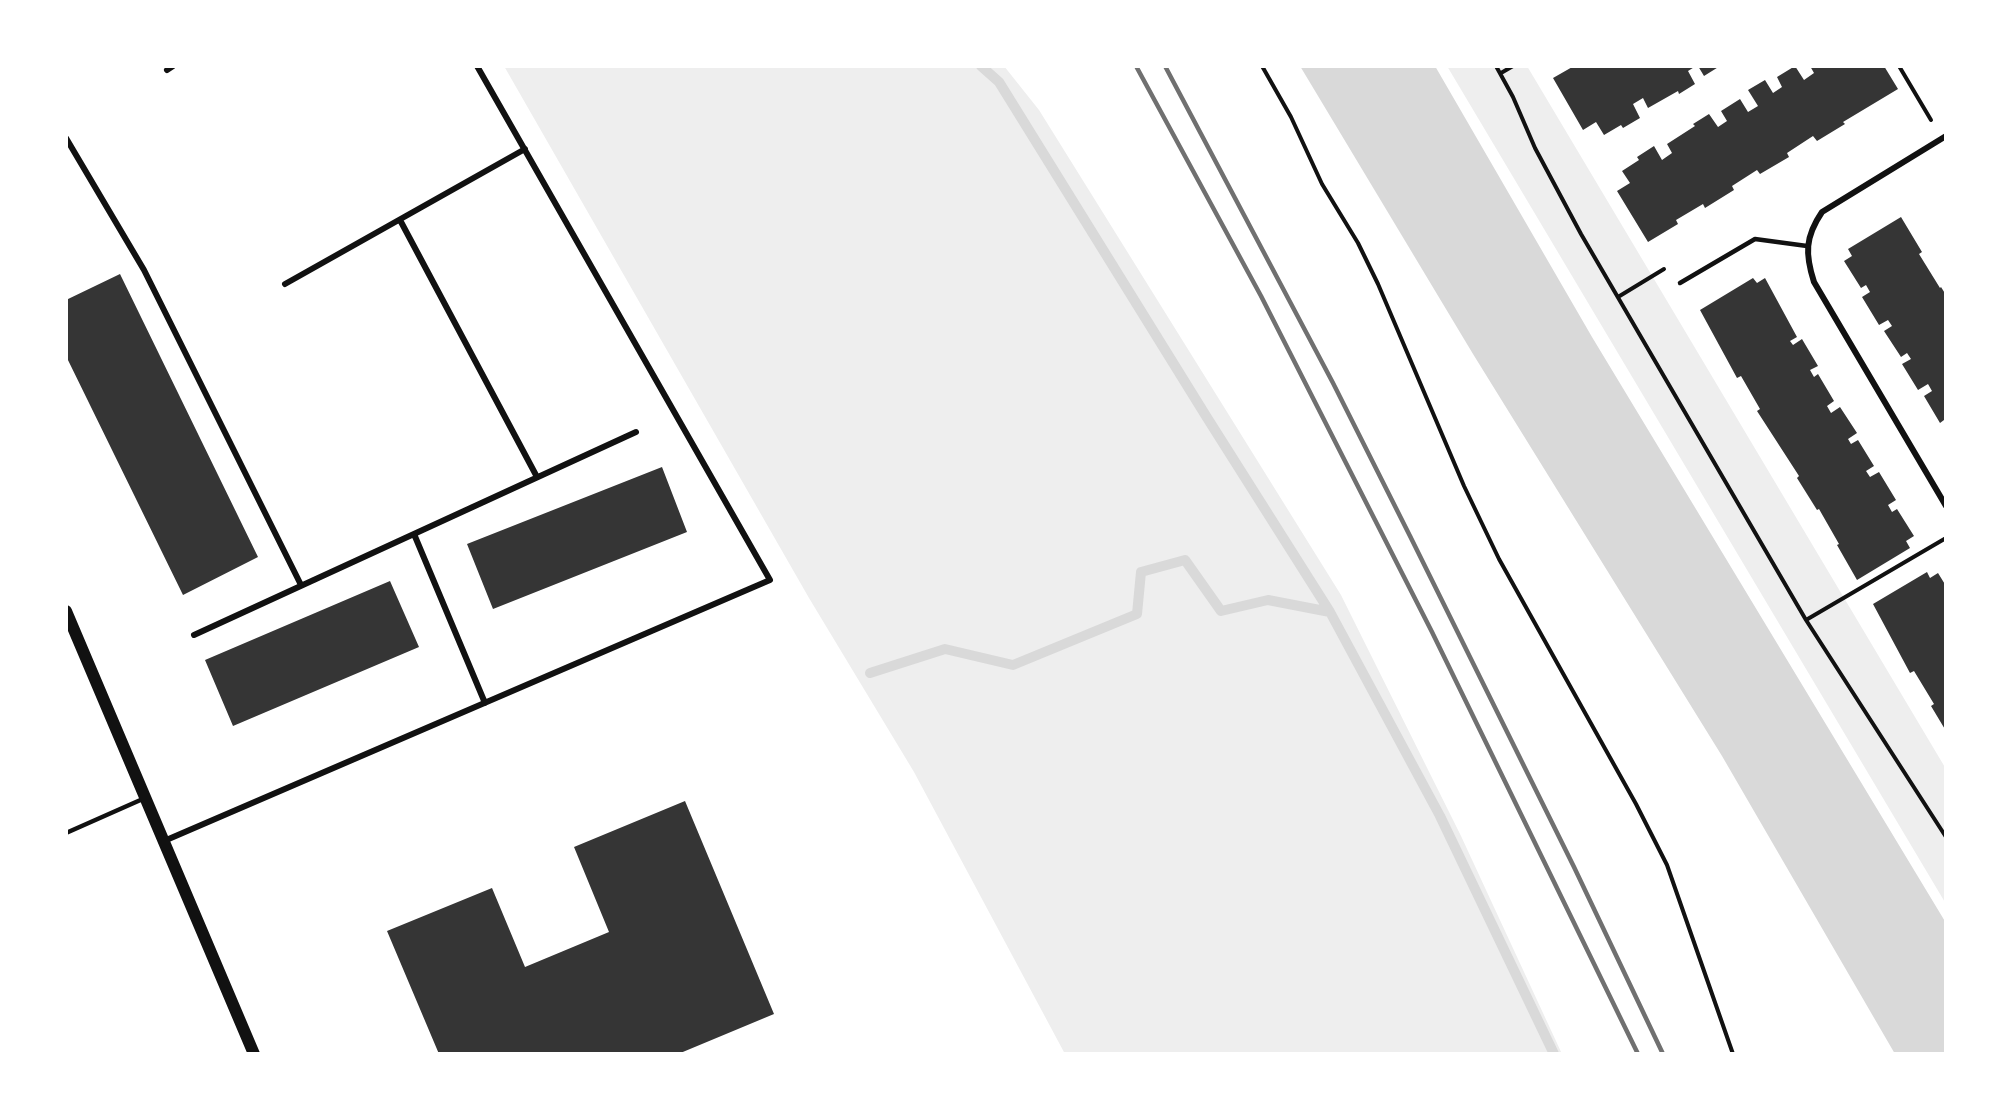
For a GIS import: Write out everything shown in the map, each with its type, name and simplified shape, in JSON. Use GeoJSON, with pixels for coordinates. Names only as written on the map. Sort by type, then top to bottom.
{"type":"FeatureCollection","features":[{"type":"Feature","properties":{"kind":"main road"},"geometry":{"type":"LineString","coordinates":[[66,611],[255,1054]]}},
{"type":"Feature","properties":{"kind":"street"},"geometry":{"type":"LineString","coordinates":[[166,70],[173,66]]}},
{"type":"Feature","properties":{"kind":"street"},"geometry":{"type":"LineString","coordinates":[[164,841],[770,580],[477,66]]}},
{"type":"Feature","properties":{"kind":"street"},"geometry":{"type":"LineString","coordinates":[[1944,137],[1821,212],[1812,227],[1807,246],[1808,265],[1814,282],[1946,506]]}},
{"type":"Feature","properties":{"kind":"street"},"geometry":{"type":"LineString","coordinates":[[66,138],[144,270],[301,585]]}},
{"type":"Feature","properties":{"kind":"street"},"geometry":{"type":"LineString","coordinates":[[285,284],[525,149]]}},
{"type":"Feature","properties":{"kind":"street"},"geometry":{"type":"LineString","coordinates":[[400,220],[537,477]]}},
{"type":"Feature","properties":{"kind":"street"},"geometry":{"type":"LineString","coordinates":[[194,635],[636,432]]}},
{"type":"Feature","properties":{"kind":"street"},"geometry":{"type":"LineString","coordinates":[[414,534],[485,703]]}},
{"type":"Feature","properties":{"kind":"lane"},"geometry":{"type":"LineString","coordinates":[[1680,283],[1755,239],[1807,246]]}},
{"type":"Feature","properties":{"kind":"lane"},"geometry":{"type":"LineString","coordinates":[[66,833],[145,798]]}},
{"type":"Feature","properties":{"kind":"path"},"geometry":{"type":"LineString","coordinates":[[1262,66],[1292,117],[1322,184],[1363,253],[1464,486],[1499,559],[1636,804],[1667,865],[1733,1054]]}},
{"type":"Feature","properties":{"kind":"path"},"geometry":{"type":"LineString","coordinates":[[1496,66],[1501,72],[1535,148],[1581,234],[1806,620],[1946,837]]}},
{"type":"Feature","properties":{"kind":"path"},"geometry":{"type":"LineString","coordinates":[[1501,72],[1512,66]]}},
{"type":"Feature","properties":{"kind":"path"},"geometry":{"type":"LineString","coordinates":[[1899,66],[1944,137]]}},
{"type":"Feature","properties":{"kind":"path"},"geometry":{"type":"LineString","coordinates":[[1618,297],[1668,267]]}},
{"type":"Feature","properties":{"kind":"path"},"geometry":{"type":"LineString","coordinates":[[1806,620],[1946,538]]}},
{"type":"Feature","properties":{"kind":"shaded area"},"geometry":{"type":"Polygon","coordinates":[[[504,66],[1004,66],[1039,110],[1341,595],[1461,836],[1562,1054],[1065,1054],[914,772],[809,598],[504,66]]]}},
{"type":"Feature","properties":{"kind":"shaded area"},"geometry":{"type":"Polygon","coordinates":[[[1300,66],[1435,66],[1592,337],[1946,923],[1946,1054],[1895,1054],[1722,756],[1473,354],[1300,66]]]}},
{"type":"Feature","properties":{"kind":"shaded area"},"geometry":{"type":"Polygon","coordinates":[[[1447,66],[1527,66],[1946,769],[1946,904],[1447,66]]]}},
{"type":"Feature","properties":{"kind":"building"},"geometry":{"type":"Polygon","coordinates":[[[1574,66],[1696,66],[1688,71],[1695,84],[1648,108],[1643,98],[1633,104],[1640,118],[1604,135],[1596,122],[1583,130],[1553,78],[1574,66]]]}},
{"type":"Feature","properties":{"kind":"building"},"geometry":{"type":"Polygon","coordinates":[[[1698,66],[1720,66],[1704,76],[1698,66]]]}},
{"type":"Feature","properties":{"kind":"building"},"geometry":{"type":"Polygon","coordinates":[[[1795,66],[1804,80],[1814,73],[1810,66],[1884,66],[1898,89],[1843,122],[1845,124],[1817,141],[1813,136],[1787,153],[1789,157],[1760,174],[1757,170],[1732,186],[1734,190],[1705,208],[1703,204],[1676,220],[1678,224],[1648,242],[1617,191],[1630,183],[1622,171],[1654,146],[1662,160],[1672,153],[1667,144],[1709,114],[1718,127],[1727,121],[1721,111],[1740,99],[1748,112],[1758,106],[1748,90],[1765,80],[1773,93],[1782,87],[1777,77],[1795,66]]]}},
{"type":"Feature","properties":{"kind":"building"},"geometry":{"type":"Polygon","coordinates":[[[1901,217],[1922,252],[1919,254],[1946,295],[1946,422],[1944,420],[1940,423],[1924,396],[1932,391],[1928,384],[1918,390],[1902,364],[1911,359],[1907,353],[1901,357],[1884,331],[1892,326],[1888,320],[1879,325],[1862,297],[1870,292],[1866,285],[1861,288],[1844,261],[1852,256],[1848,249],[1901,217]]]}},
{"type":"Feature","properties":{"kind":"building"},"geometry":{"type":"Polygon","coordinates":[[[120,274],[258,557],[183,595],[66,356],[66,300],[120,274]]]}},
{"type":"Feature","properties":{"kind":"building"},"geometry":{"type":"Polygon","coordinates":[[[1753,278],[1757,283],[1765,278],[1797,337],[1790,341],[1793,345],[1802,339],[1818,366],[1810,370],[1814,377],[1818,374],[1834,401],[1827,406],[1831,413],[1840,407],[1857,433],[1848,439],[1851,444],[1858,440],[1874,466],[1866,471],[1870,477],[1879,472],[1896,500],[1888,505],[1892,512],[1897,509],[1914,536],[1906,541],[1910,548],[1857,580],[1819,509],[1817,510],[1797,478],[1799,476],[1757,411],[1760,409],[1741,376],[1737,378],[1700,310],[1753,278]]]}},
{"type":"Feature","properties":{"kind":"building"},"geometry":{"type":"Polygon","coordinates":[[[662,467],[687,532],[493,609],[467,544],[662,467]]]}},
{"type":"Feature","properties":{"kind":"building"},"geometry":{"type":"Polygon","coordinates":[[[1927,572],[1930,578],[1938,573],[1946,586],[1946,731],[1931,706],[1934,704],[1914,671],[1910,673],[1873,604],[1927,572]]]}},
{"type":"Feature","properties":{"kind":"building"},"geometry":{"type":"Polygon","coordinates":[[[390,581],[419,647],[233,726],[205,660],[390,581]]]}},
{"type":"Feature","properties":{"kind":"building"},"geometry":{"type":"Polygon","coordinates":[[[685,801],[774,1014],[678,1054],[439,1054],[387,931],[492,888],[525,967],[609,932],[574,847],[685,801]]]}},
{"type":"Feature","properties":{"kind":"waterway"},"geometry":{"type":"LineString","coordinates":[[981,66],[999,82],[1330,612],[1440,816],[1554,1054]]}},
{"type":"Feature","properties":{"kind":"waterway"},"geometry":{"type":"LineString","coordinates":[[870,673],[945,649],[1013,665],[1137,614],[1141,572],[1185,560],[1221,611],[1268,600],[1330,612]]}},
{"type":"Feature","properties":{"kind":"railway"},"geometry":{"type":"LineString","coordinates":[[1136,66],[1261,296],[1432,632],[1638,1054]]}},
{"type":"Feature","properties":{"kind":"railway"},"geometry":{"type":"LineString","coordinates":[[1165,66],[1333,383],[1574,867],[1663,1054]]}}]}
